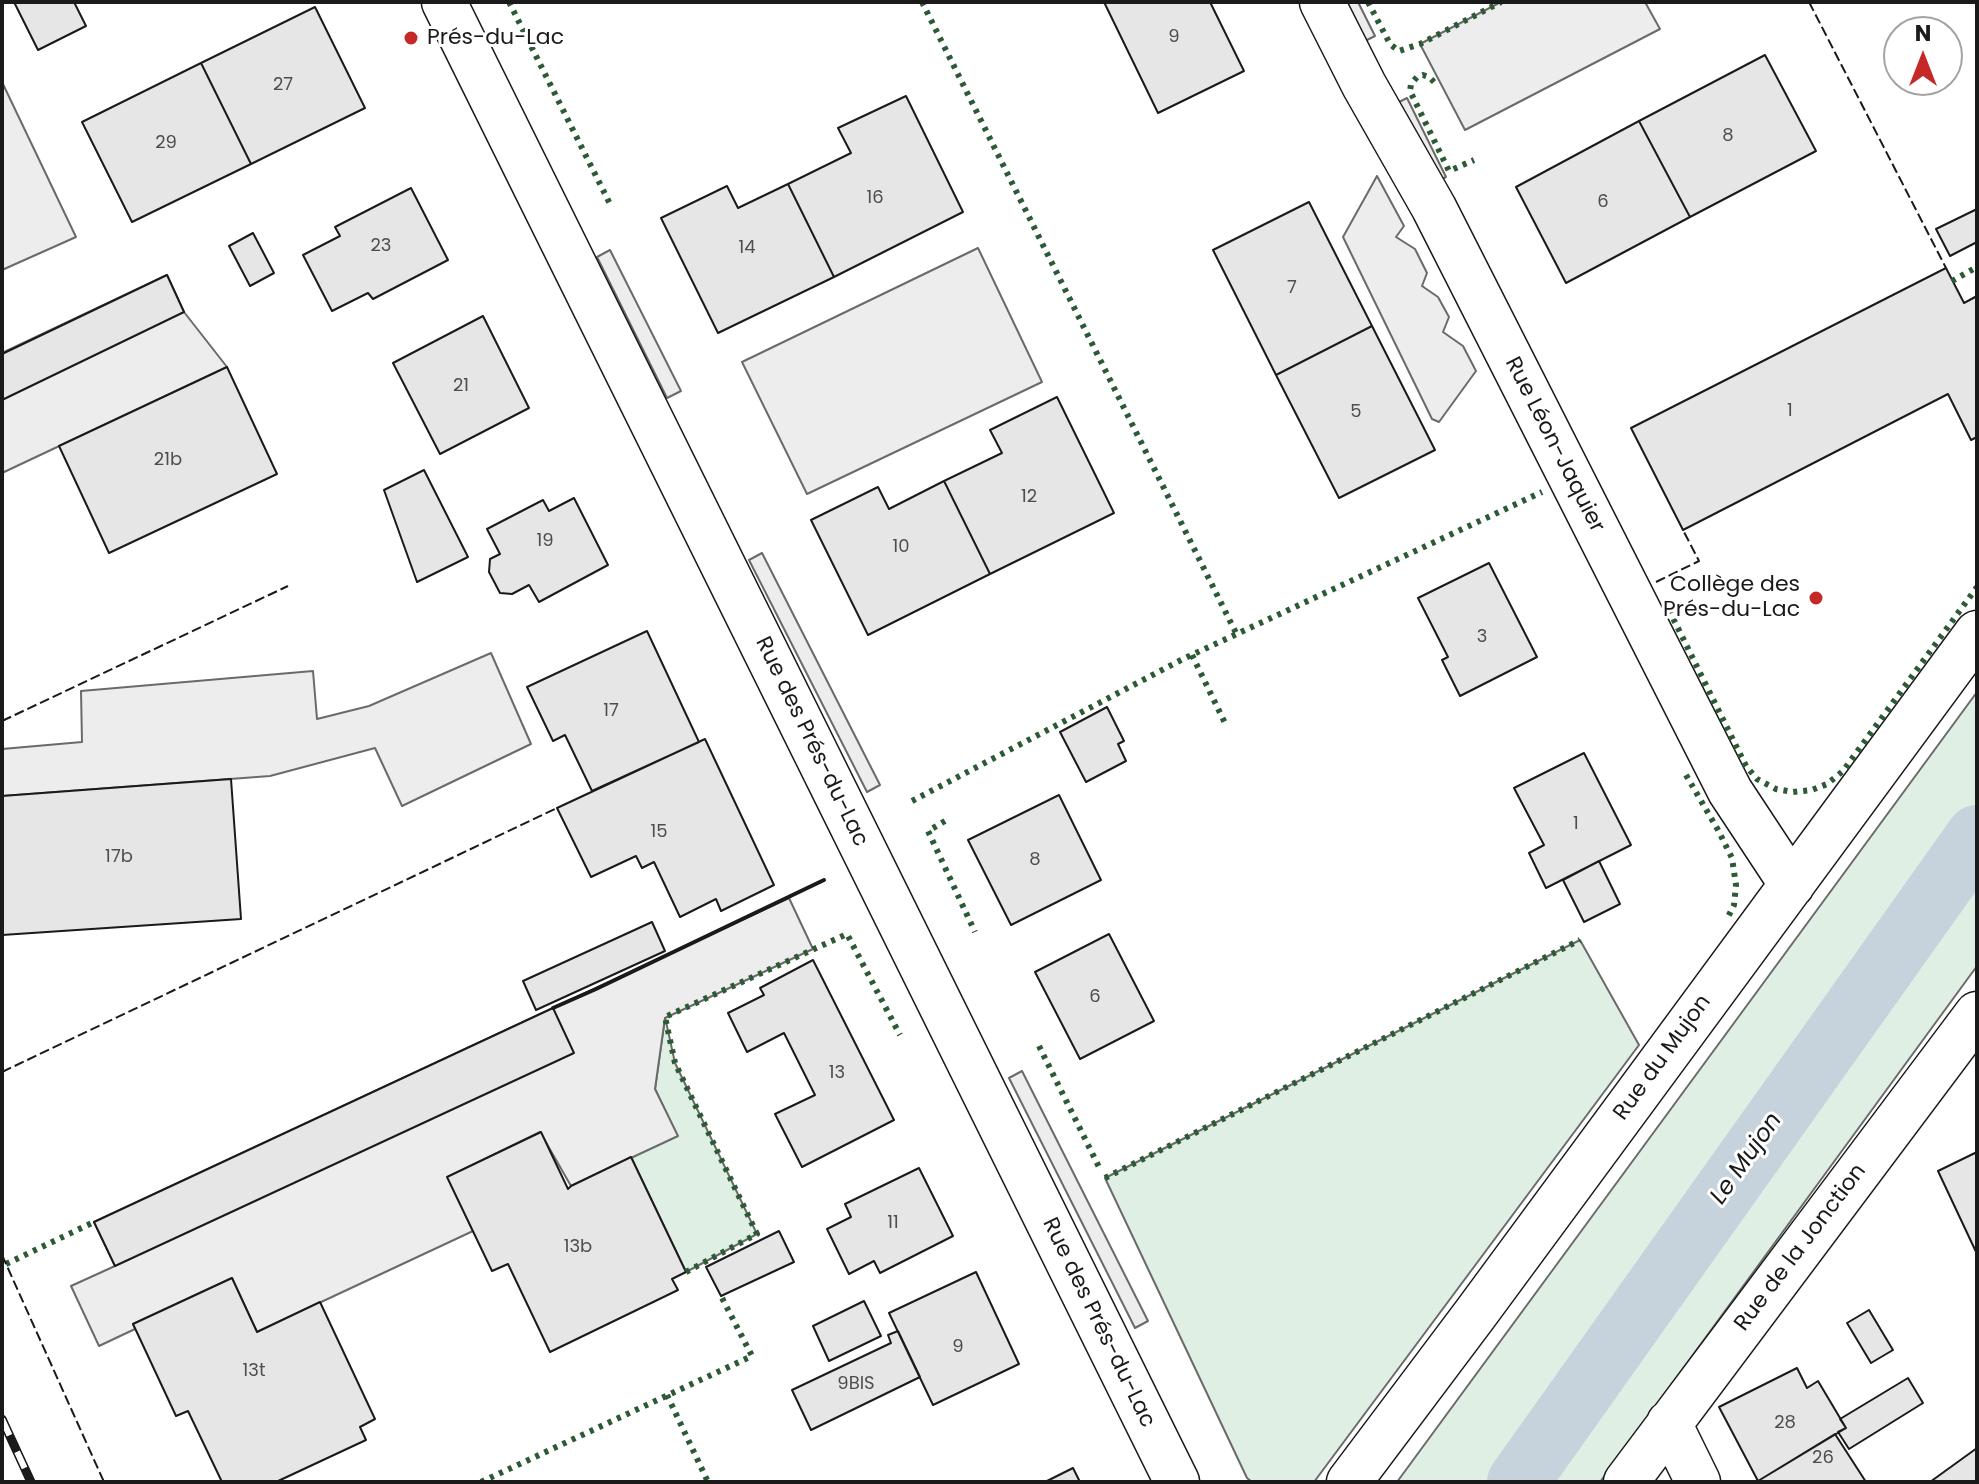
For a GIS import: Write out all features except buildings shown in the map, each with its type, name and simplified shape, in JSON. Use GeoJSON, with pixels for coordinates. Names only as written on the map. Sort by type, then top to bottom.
{"type":"FeatureCollection","features":[{"type":"Feature","properties":{"kind":"street","name":"Rue des Prés-du-Lac"},"geometry":{"type":"LineString","coordinates":[[444,2],[1177,1482]]}},
{"type":"Feature","properties":{"kind":"street","name":"Rue Léon-Jaquier"},"geometry":{"type":"LineString","coordinates":[[1322,2],[1364,85],[1434,208],[1730,791],[1792,885]]}},
{"type":"Feature","properties":{"kind":"street","name":"Rue du Mujon"},"geometry":{"type":"LineString","coordinates":[[1349,1482],[1977,633]]}},
{"type":"Feature","properties":{"kind":"street","name":"Rue de la Jonction"},"geometry":{"type":"LineString","coordinates":[[1626,1482],[1977,1014]]}},
{"type":"Feature","properties":{"kind":"street"},"geometry":{"type":"LineString","coordinates":[[1669,1423],[1698,1482]]}},
{"type":"Feature","properties":{"kind":"green space"},"geometry":{"type":"Polygon","coordinates":[[[1977,692],[1977,808],[1496,1482],[1397,1482],[1977,692]]]}},
{"type":"Feature","properties":{"kind":"green space"},"geometry":{"type":"Polygon","coordinates":[[[1977,867],[1977,966],[1600,1482],[1536,1482],[1977,867]]]}},
{"type":"Feature","properties":{"kind":"green space"},"geometry":{"type":"Polygon","coordinates":[[[1580,940],[1639,1045],[1314,1482],[1252,1482],[1247,1478],[1105,1178],[1580,940]]]}},
{"type":"Feature","properties":{"kind":"green space"},"geometry":{"type":"Polygon","coordinates":[[[665,1017],[675,1063],[757,1234],[686,1272],[631,1157],[677,1136],[655,1089],[665,1017]]]}},
{"type":"Feature","properties":{"kind":"shaded area"},"geometry":{"type":"Polygon","coordinates":[[[1341,2],[1358,2],[1375,36],[1361,43],[1341,2]]]}},
{"type":"Feature","properties":{"kind":"shaded area"},"geometry":{"type":"Polygon","coordinates":[[[1501,2],[1645,2],[1660,29],[1465,130],[1420,44],[1501,2]]]}},
{"type":"Feature","properties":{"kind":"shaded area"},"geometry":{"type":"Polygon","coordinates":[[[2,82],[76,237],[2,270],[2,82]]]}},
{"type":"Feature","properties":{"kind":"shaded area"},"geometry":{"type":"Polygon","coordinates":[[[1407,98],[1446,177],[1432,184],[1393,105],[1407,98]]]}},
{"type":"Feature","properties":{"kind":"shaded area"},"geometry":{"type":"Polygon","coordinates":[[[1377,176],[1404,226],[1396,237],[1415,249],[1427,273],[1422,286],[1438,297],[1449,317],[1443,332],[1463,346],[1476,371],[1439,422],[1432,419],[1343,237],[1377,176]]]}},
{"type":"Feature","properties":{"kind":"shaded area"},"geometry":{"type":"Polygon","coordinates":[[[978,248],[1042,382],[807,494],[742,362],[978,248]]]}},
{"type":"Feature","properties":{"kind":"shaded area"},"geometry":{"type":"Polygon","coordinates":[[[610,250],[681,391],[667,398],[597,257],[610,250]]]}},
{"type":"Feature","properties":{"kind":"shaded area"},"geometry":{"type":"Polygon","coordinates":[[[167,275],[184,312],[227,367],[2,473],[2,353],[167,275]]]}},
{"type":"Feature","properties":{"kind":"shaded area"},"geometry":{"type":"Polygon","coordinates":[[[762,553],[880,785],[867,792],[749,560],[762,553]]]}},
{"type":"Feature","properties":{"kind":"shaded area"},"geometry":{"type":"Polygon","coordinates":[[[491,653],[531,744],[402,806],[375,748],[270,776],[2,796],[2,749],[82,742],[81,691],[313,671],[317,719],[369,706],[491,653]]]}},
{"type":"Feature","properties":{"kind":"shaded area"},"geometry":{"type":"Polygon","coordinates":[[[789,898],[813,949],[665,1018],[655,1089],[678,1136],[571,1186],[540,1132],[448,1177],[473,1231],[257,1332],[232,1278],[133,1324],[135,1329],[99,1346],[71,1286],[115,1266],[94,1222],[789,898]]]}},
{"type":"Feature","properties":{"kind":"shaded area"},"geometry":{"type":"Polygon","coordinates":[[[1022,1071],[1148,1321],[1135,1328],[1009,1078],[1022,1071]]]}},
{"type":"Feature","properties":{"kind":"waterway","name":"Le Mujon"},"geometry":{"type":"LineString","coordinates":[[1518,1482],[1977,836]]}},
{"type":"Feature","properties":{"kind":"railway"},"geometry":{"type":"LineString","coordinates":[[2,1419],[31,1482]]}},
{"type":"Feature","properties":{"kind":"hedge"},"geometry":{"type":"LineString","coordinates":[[509,2],[610,204]]}},
{"type":"Feature","properties":{"kind":"hedge"},"geometry":{"type":"LineString","coordinates":[[922,2],[1237,635]]}},
{"type":"Feature","properties":{"kind":"hedge"},"geometry":{"type":"LineString","coordinates":[[1368,2],[1390,44],[1399,51],[1420,44],[1501,2]]}},
{"type":"Feature","properties":{"kind":"hedge"},"geometry":{"type":"LineString","coordinates":[[1434,82],[1423,75],[1417,77],[1410,91],[1449,171],[1474,160]]}},
{"type":"Feature","properties":{"kind":"hedge"},"geometry":{"type":"LineString","coordinates":[[1952,281],[1977,267]]}},
{"type":"Feature","properties":{"kind":"hedge"},"geometry":{"type":"LineString","coordinates":[[912,801],[1183,659],[1542,492]]}},
{"type":"Feature","properties":{"kind":"hedge"},"geometry":{"type":"LineString","coordinates":[[1669,610],[1746,766],[1757,779],[1776,789],[1793,792],[1812,790],[1827,784],[1843,771],[1977,587]]}},
{"type":"Feature","properties":{"kind":"hedge"},"geometry":{"type":"LineString","coordinates":[[1192,655],[1225,723]]}},
{"type":"Feature","properties":{"kind":"hedge"},"geometry":{"type":"LineString","coordinates":[[1686,775],[1732,858],[1736,885],[1734,905],[1728,917]]}},
{"type":"Feature","properties":{"kind":"hedge"},"geometry":{"type":"LineString","coordinates":[[945,821],[928,831],[975,932]]}},
{"type":"Feature","properties":{"kind":"hedge"},"geometry":{"type":"LineString","coordinates":[[686,1272],[757,1234],[675,1063],[665,1017],[847,934],[900,1035]]}},
{"type":"Feature","properties":{"kind":"hedge"},"geometry":{"type":"LineString","coordinates":[[1105,1178],[1580,940]]}},
{"type":"Feature","properties":{"kind":"hedge"},"geometry":{"type":"LineString","coordinates":[[1039,1046],[1101,1171]]}},
{"type":"Feature","properties":{"kind":"hedge"},"geometry":{"type":"LineString","coordinates":[[6,1264],[94,1222]]}},
{"type":"Feature","properties":{"kind":"hedge"},"geometry":{"type":"LineString","coordinates":[[481,1482],[752,1356],[721,1296]]}},
{"type":"Feature","properties":{"kind":"hedge"},"geometry":{"type":"LineString","coordinates":[[667,1395],[708,1482]]}},
{"type":"Feature","properties":{"kind":"fence"},"geometry":{"type":"LineString","coordinates":[[1809,2],[1946,268]]}},
{"type":"Feature","properties":{"kind":"fence"},"geometry":{"type":"LineString","coordinates":[[1656,582],[1699,561],[1683,530]]}},
{"type":"Feature","properties":{"kind":"fence"},"geometry":{"type":"LineString","coordinates":[[2,721],[288,586]]}},
{"type":"Feature","properties":{"kind":"fence"},"geometry":{"type":"LineString","coordinates":[[2,1072],[557,808]]}},
{"type":"Feature","properties":{"kind":"fence"},"geometry":{"type":"LineString","coordinates":[[2,1255],[104,1482]]}},
{"type":"Feature","properties":{"kind":"wall"},"geometry":{"type":"LineString","coordinates":[[553,1008],[824,880]]}},
{"type":"Feature","properties":{"kind":"place","name":"Prés-du-Lac"},"geometry":{"type":"Point","coordinates":[411,38]}},
{"type":"Feature","properties":{"kind":"place","name":"Collège des Prés-du-Lac"},"geometry":{"type":"Point","coordinates":[1816,598]}}]}
